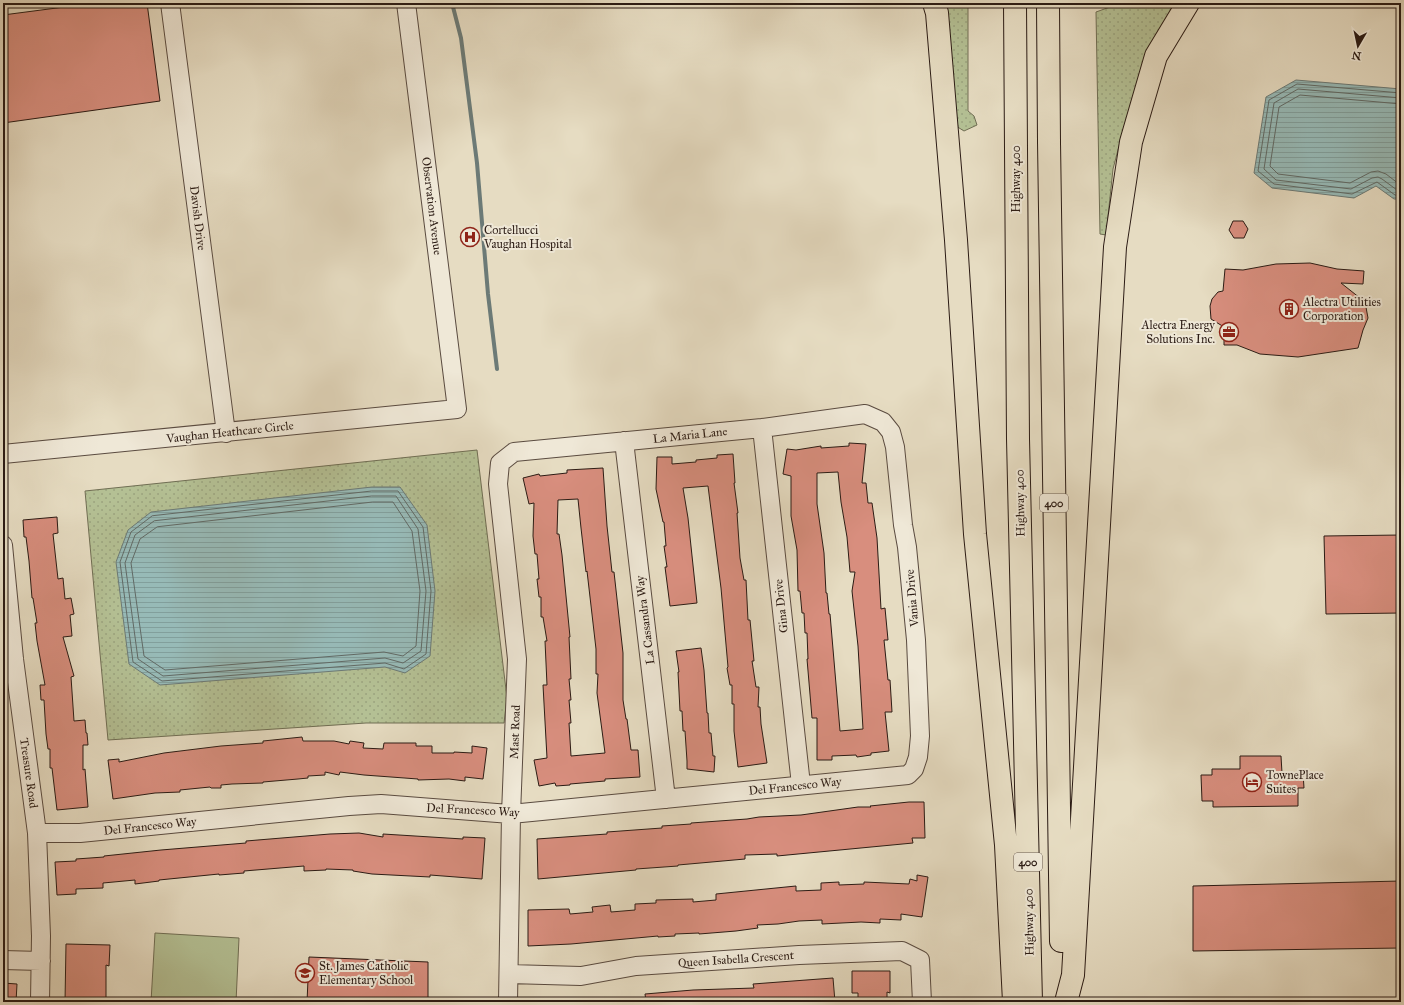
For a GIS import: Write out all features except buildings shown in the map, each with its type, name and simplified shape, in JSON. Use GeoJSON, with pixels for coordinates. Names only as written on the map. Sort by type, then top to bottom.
{"type":"FeatureCollection","features":[{"type":"Feature","properties":{"kind":"highway"},"geometry":{"type":"LineString","coordinates":[[934,3],[938,20],[956,240],[975,534],[1006,845],[1014,1002]]}},
{"type":"Feature","properties":{"kind":"highway","name":"Highway 400"},"geometry":{"type":"LineString","coordinates":[[1015,3],[1018,439],[1031,1002]]}},
{"type":"Feature","properties":{"kind":"highway","name":"400"},"geometry":{"type":"LineString","coordinates":[[1048,3],[1062,1002]]}},
{"type":"Feature","properties":{"kind":"highway"},"geometry":{"type":"LineString","coordinates":[[1066,1002],[1073,974],[1115,247],[1131,142],[1156,56],[1188,3]]}},
{"type":"Feature","properties":{"kind":"street","name":"Davish Drive"},"geometry":{"type":"LineString","coordinates":[[170,3],[226,432]]}},
{"type":"Feature","properties":{"kind":"street","name":"Observation Avenue"},"geometry":{"type":"LineString","coordinates":[[406,3],[457,409]]}},
{"type":"Feature","properties":{"kind":"street","name":"Vaughan Heathcare Circle"},"geometry":{"type":"LineString","coordinates":[[3,454],[457,409]]}},
{"type":"Feature","properties":{"kind":"street","name":"La Maria Lane"},"geometry":{"type":"LineString","coordinates":[[500,463],[514,452],[762,428],[865,414],[883,422]]}},
{"type":"Feature","properties":{"kind":"street","name":"Vania Drive"},"geometry":{"type":"LineString","coordinates":[[883,422],[891,432],[895,447],[916,640],[920,736],[918,757],[914,770],[908,774]]}},
{"type":"Feature","properties":{"kind":"street","name":"Gina Drive"},"geometry":{"type":"LineString","coordinates":[[762,428],[801,785]]}},
{"type":"Feature","properties":{"kind":"street","name":"La Cassandra Way"},"geometry":{"type":"LineString","coordinates":[[624,441],[666,799]]}},
{"type":"Feature","properties":{"kind":"street","name":"Mast Road"},"geometry":{"type":"LineString","coordinates":[[500,463],[498,484],[517,659],[508,1002]]}},
{"type":"Feature","properties":{"kind":"street","name":"Treasure Road"},"geometry":{"type":"LineString","coordinates":[[3,545],[8,659],[37,833],[41,961],[40,1002]]}},
{"type":"Feature","properties":{"kind":"street","name":"Del Francesco Way"},"geometry":{"type":"LineString","coordinates":[[37,833],[80,833],[381,804],[512,814],[908,774]]}},
{"type":"Feature","properties":{"kind":"street","name":"Queen Isabella Crescent"},"geometry":{"type":"LineString","coordinates":[[509,974],[581,976],[636,966],[799,955],[902,951],[920,960],[922,1002]]}},
{"type":"Feature","properties":{"kind":"street"},"geometry":{"type":"LineString","coordinates":[[3,960],[41,961]]}},
{"type":"Feature","properties":{"kind":"green space"},"geometry":{"type":"Polygon","coordinates":[[[946,3],[968,3],[968,111],[974,116],[977,125],[964,131],[956,126],[946,3]]]}},
{"type":"Feature","properties":{"kind":"green space"},"geometry":{"type":"Polygon","coordinates":[[[1109,3],[1179,3],[1152,47],[1124,127],[1113,169],[1106,235],[1100,234],[1096,12],[1110,7],[1109,3]]]}},
{"type":"Feature","properties":{"kind":"green space"},"geometry":{"type":"Polygon","coordinates":[[[477,450],[507,698],[504,723],[366,723],[108,740],[85,491],[477,450]]]}},
{"type":"Feature","properties":{"kind":"green space"},"geometry":{"type":"Polygon","coordinates":[[[155,933],[239,938],[236,1002],[151,1002],[155,933]]]}},
{"type":"Feature","properties":{"kind":"water"},"geometry":{"type":"Polygon","coordinates":[[[1296,80],[1401,89],[1401,199],[1394,199],[1376,186],[1354,198],[1272,188],[1254,173],[1266,97],[1296,80]]]}},
{"type":"Feature","properties":{"kind":"water"},"geometry":{"type":"Polygon","coordinates":[[[372,487],[400,487],[427,525],[435,591],[430,656],[405,673],[385,667],[160,685],[129,664],[116,562],[128,530],[151,512],[372,487]]]}},
{"type":"Feature","properties":{"kind":"waterway"},"geometry":{"type":"LineString","coordinates":[[452,3],[461,38],[477,163],[488,294],[497,369]]}},
{"type":"Feature","properties":{"kind":"place","name":"Cortellucci Vaughan Hospital"},"geometry":{"type":"Point","coordinates":[470,237]}},
{"type":"Feature","properties":{"kind":"place","name":"Alectra Utilities Corporation"},"geometry":{"type":"Point","coordinates":[1289,309]}},
{"type":"Feature","properties":{"kind":"place","name":"Alectra Energy Solutions Inc."},"geometry":{"type":"Point","coordinates":[1229,332]}},
{"type":"Feature","properties":{"kind":"place","name":"TownePlace Suites"},"geometry":{"type":"Point","coordinates":[1252,782]}},
{"type":"Feature","properties":{"kind":"place","name":"St. James Catholic Elementary School"},"geometry":{"type":"Point","coordinates":[305,973]}}]}
